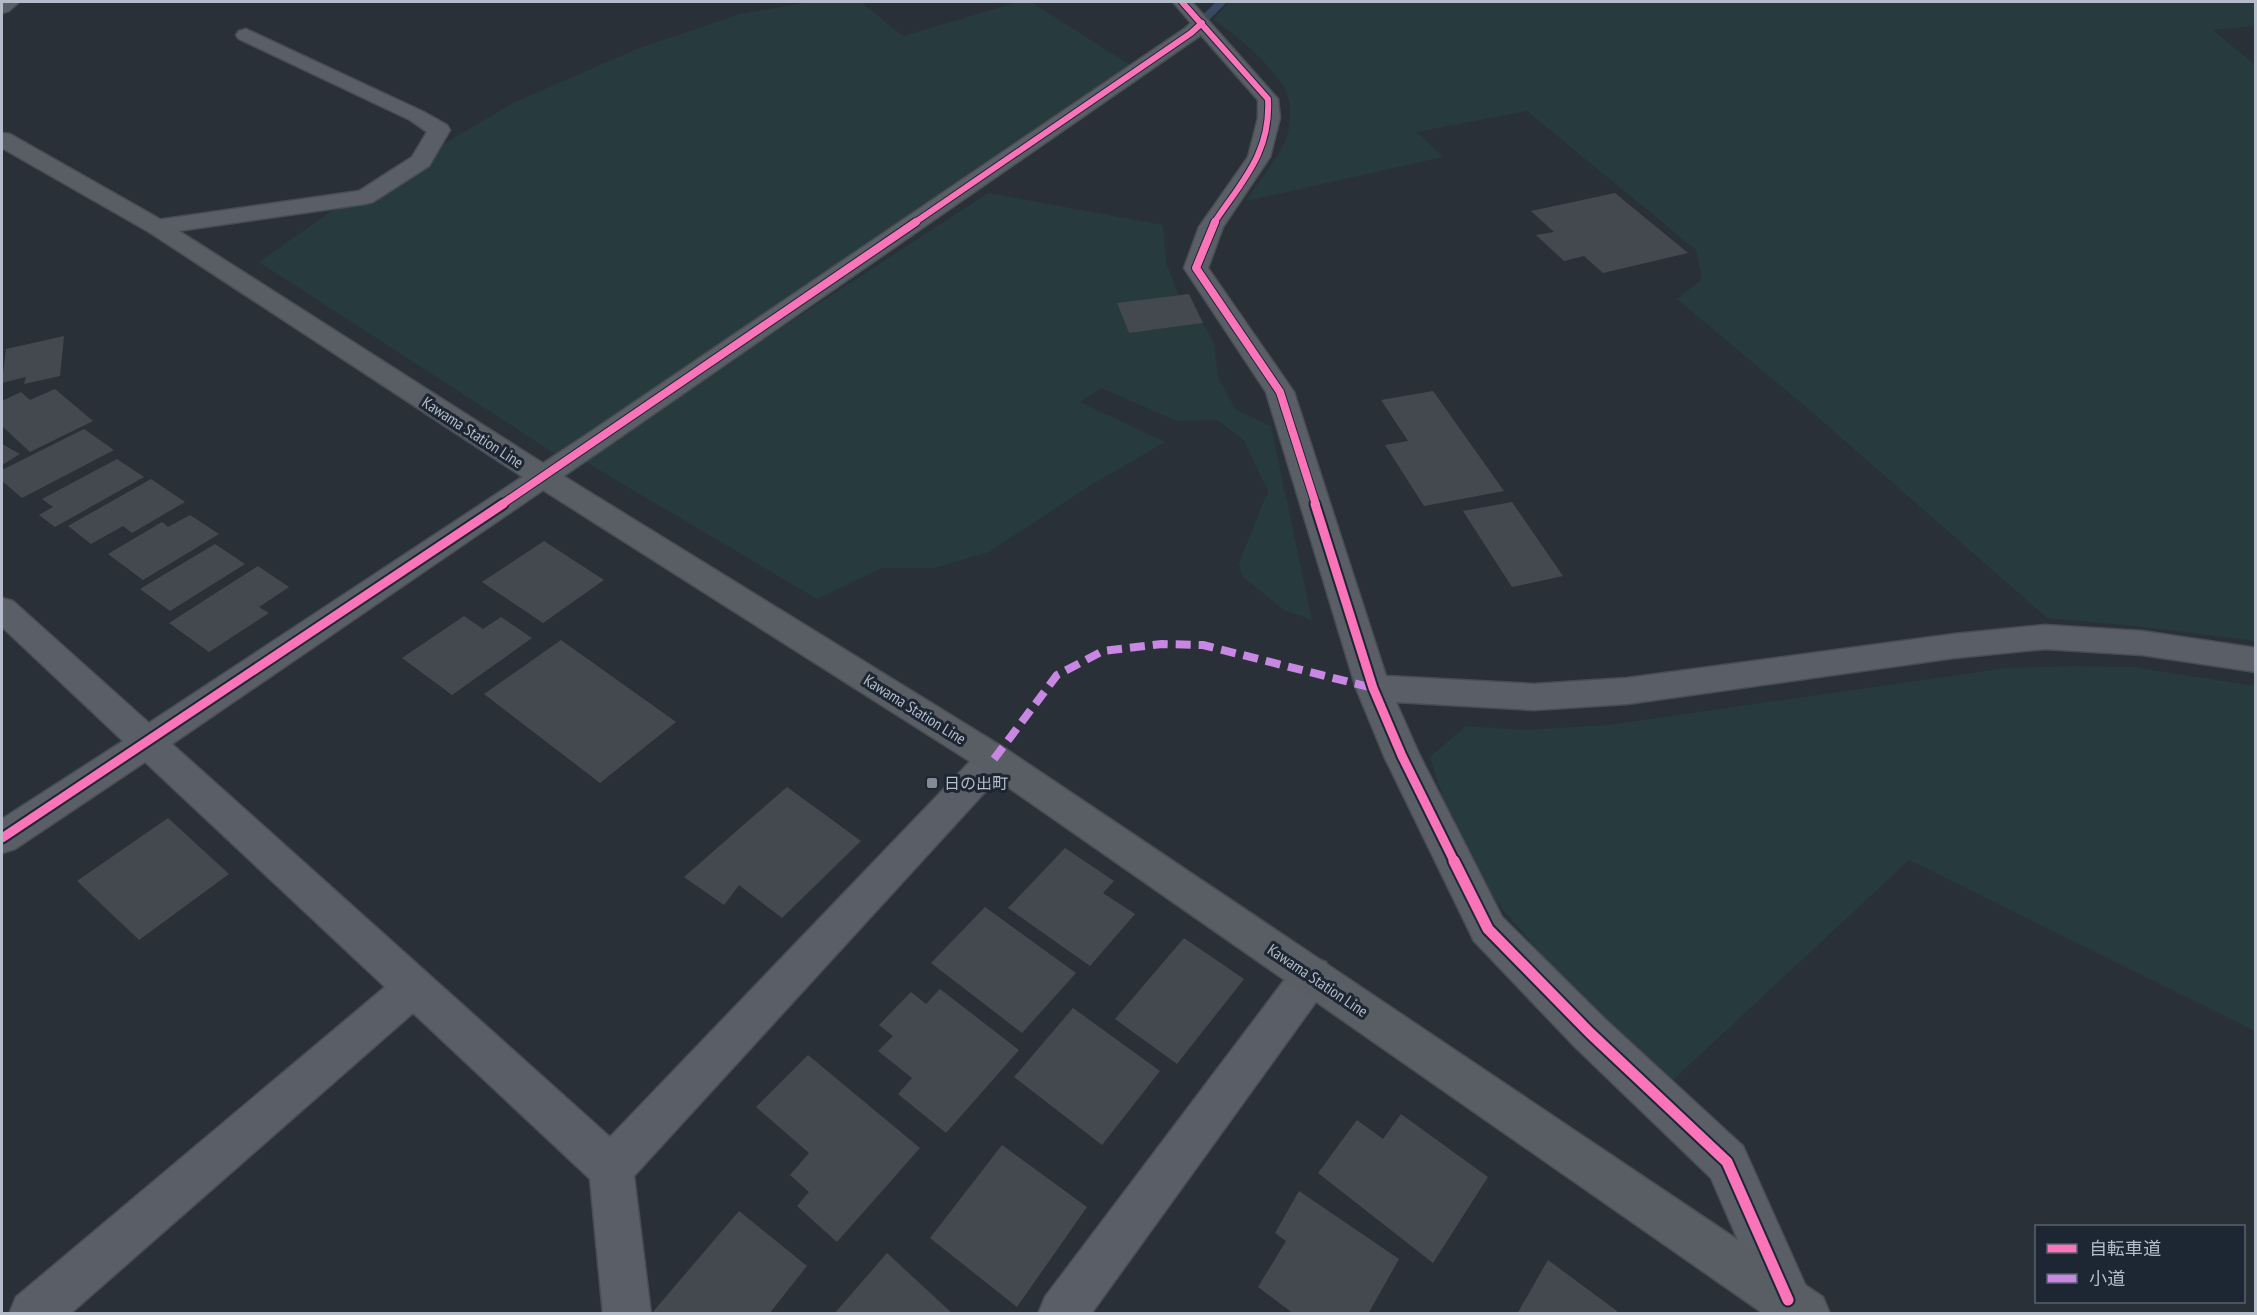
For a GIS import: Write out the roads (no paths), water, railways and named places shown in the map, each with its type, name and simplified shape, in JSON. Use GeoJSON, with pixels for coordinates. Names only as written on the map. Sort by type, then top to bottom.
{"type":"FeatureCollection","features":[{"type":"Feature","properties":{"kind":"main road","name":"Kawama Station Line"},"geometry":{"type":"LineString","coordinates":[[2,139],[157,227],[542,476],[994,759],[1797,1307]]}},
{"type":"Feature","properties":{"kind":"street"},"geometry":{"type":"LineString","coordinates":[[2,7],[10,2]]}},
{"type":"Feature","properties":{"kind":"street"},"geometry":{"type":"LineString","coordinates":[[1182,2],[1268,99],[1269,118],[1259,157],[1211,227],[1196,268],[1280,392],[1373,688],[1402,756],[1488,929],[1590,1033],[1727,1162],[1797,1307]]}},
{"type":"Feature","properties":{"kind":"street"},"geometry":{"type":"LineString","coordinates":[[2,838],[824,286],[1191,33],[1202,23]]}},
{"type":"Feature","properties":{"kind":"street"},"geometry":{"type":"LineString","coordinates":[[157,227],[365,197],[421,161],[439,130],[417,116],[246,35]]}},
{"type":"Feature","properties":{"kind":"street"},"geometry":{"type":"LineString","coordinates":[[2,609],[611,1168],[627,1314]]}},
{"type":"Feature","properties":{"kind":"street"},"geometry":{"type":"LineString","coordinates":[[1373,688],[1534,697],[1627,691],[1954,646],[2045,637],[2142,643],[2256,660]]}},
{"type":"Feature","properties":{"kind":"street"},"geometry":{"type":"LineString","coordinates":[[611,1168],[994,759]]}},
{"type":"Feature","properties":{"kind":"street"},"geometry":{"type":"LineString","coordinates":[[1062,1314],[1312,975]]}},
{"type":"Feature","properties":{"kind":"street"},"geometry":{"type":"LineString","coordinates":[[33,1314],[414,987]]}},
{"type":"Feature","properties":{"kind":"waterway"},"geometry":{"type":"LineString","coordinates":[[1188,35],[1222,2]]}},
{"type":"Feature","properties":{"kind":"place","name":"日の出町"},"geometry":{"type":"Point","coordinates":[932,783]}}]}
